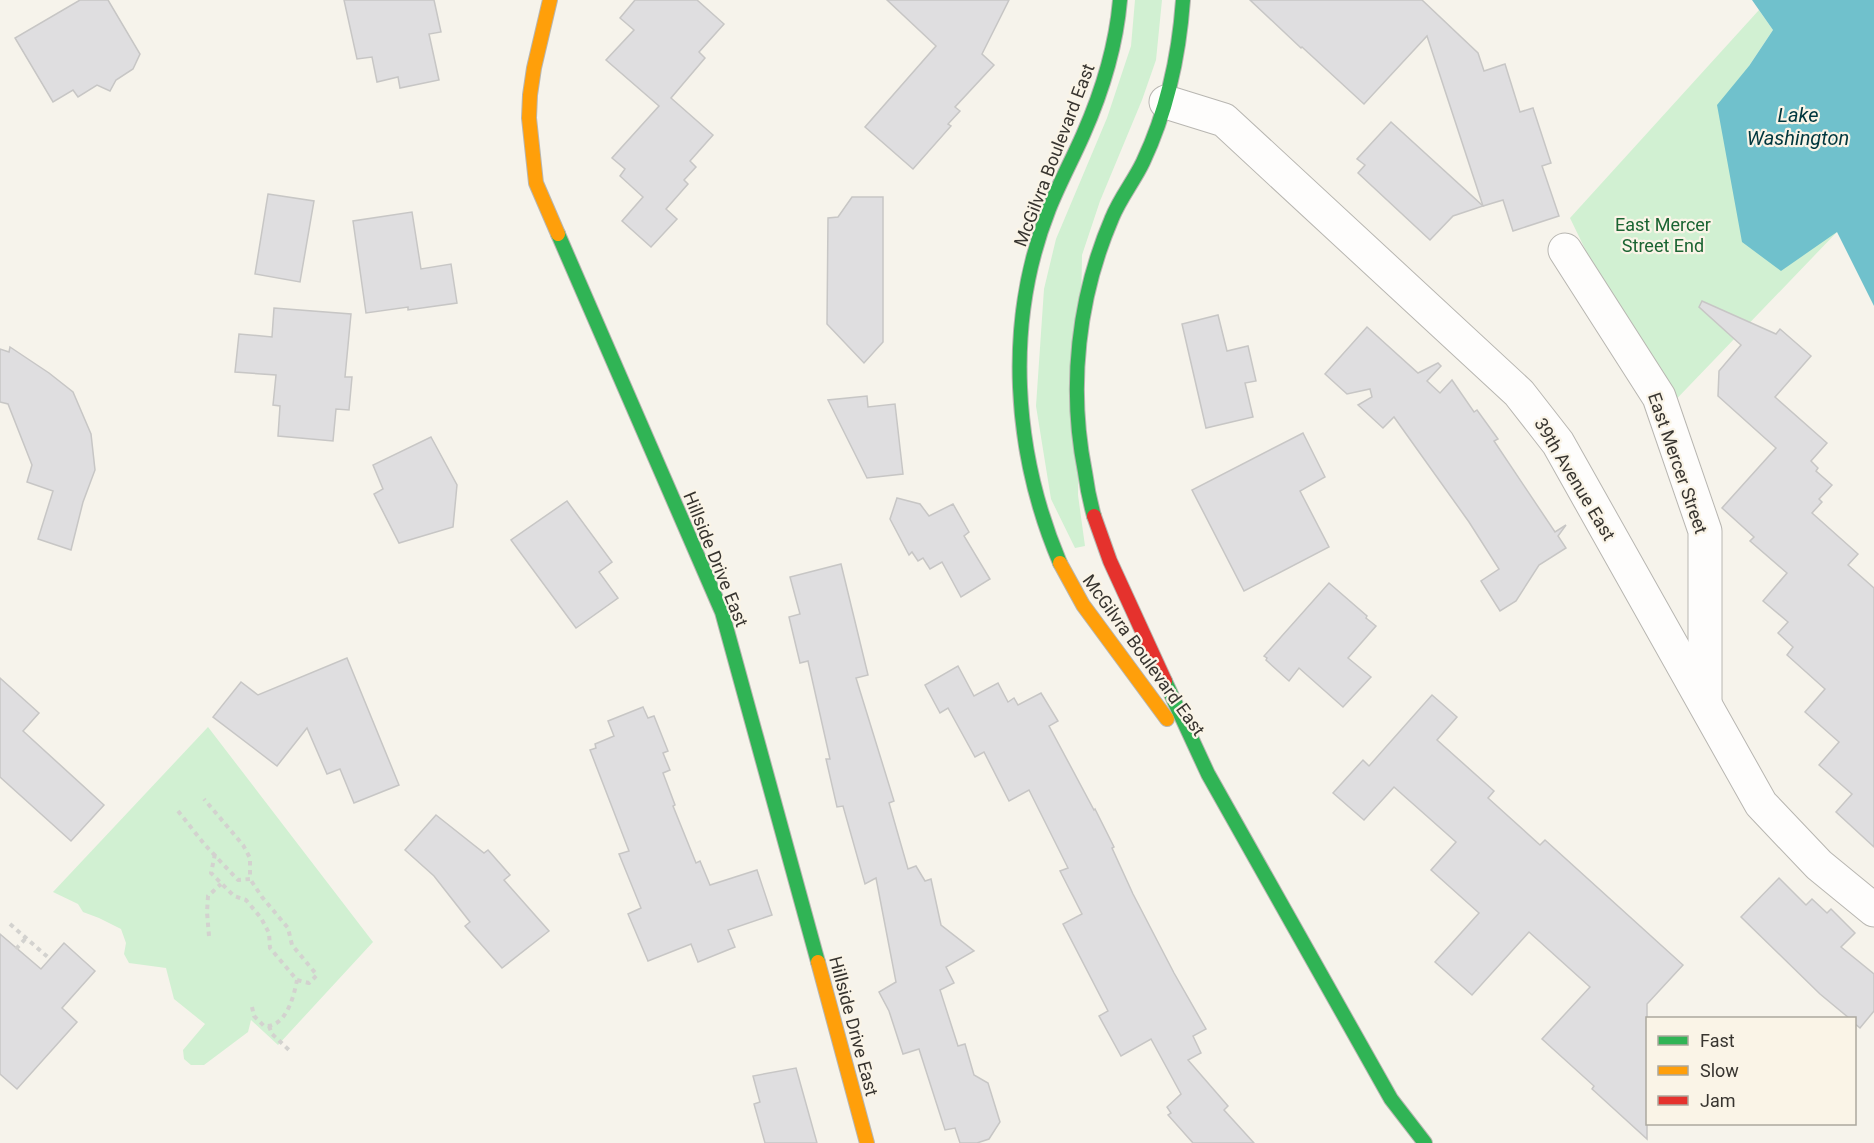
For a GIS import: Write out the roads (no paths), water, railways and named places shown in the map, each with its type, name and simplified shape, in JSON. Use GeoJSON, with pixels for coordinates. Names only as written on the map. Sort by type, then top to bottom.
{"type":"FeatureCollection","features":[{"type":"Feature","properties":{"kind":"street","name":"Hillside Drive East"},"geometry":{"type":"LineString","coordinates":[[550,0],[535,61],[529,108],[531,152],[536,183],[722,612],[867,1143]]}},
{"type":"Feature","properties":{"kind":"street","name":"McGilvra Boulevard East"},"geometry":{"type":"LineString","coordinates":[[1120,0],[1112,50],[1099,94],[1044,222],[1031,268],[1020,340],[1021,412],[1027,460],[1039,507],[1055,552],[1076,595],[1208,774]]}},
{"type":"Feature","properties":{"kind":"street","name":"McGilvra Boulevard East"},"geometry":{"type":"LineString","coordinates":[[1183,0],[1175,65],[1166,102],[1143,162],[1112,218],[1093,273],[1080,331],[1076,389],[1080,448],[1091,506],[1110,561],[1208,774],[1380,1081],[1425,1143]]}},
{"type":"Feature","properties":{"kind":"street","name":"39th Avenue East"},"geometry":{"type":"LineString","coordinates":[[1166,102],[1224,120],[1519,393],[1558,443],[1761,804],[1819,865],[1874,910]]}},
{"type":"Feature","properties":{"kind":"street","name":"East Mercer Street"},"geometry":{"type":"LineString","coordinates":[[1565,250],[1659,398],[1705,531],[1704,702]]}},
{"type":"Feature","properties":{"kind":"water","name":"Lake Washington"},"geometry":{"type":"Polygon","coordinates":[[[1752,0],[1874,0],[1874,306],[1837,232],[1781,271],[1742,242],[1717,105],[1749,66],[1773,30],[1752,0]]]}},
{"type":"Feature","properties":{"kind":"park label","name":"East Mercer Street End"},"geometry":{"type":"Point","coordinates":[1663,234]}}]}
